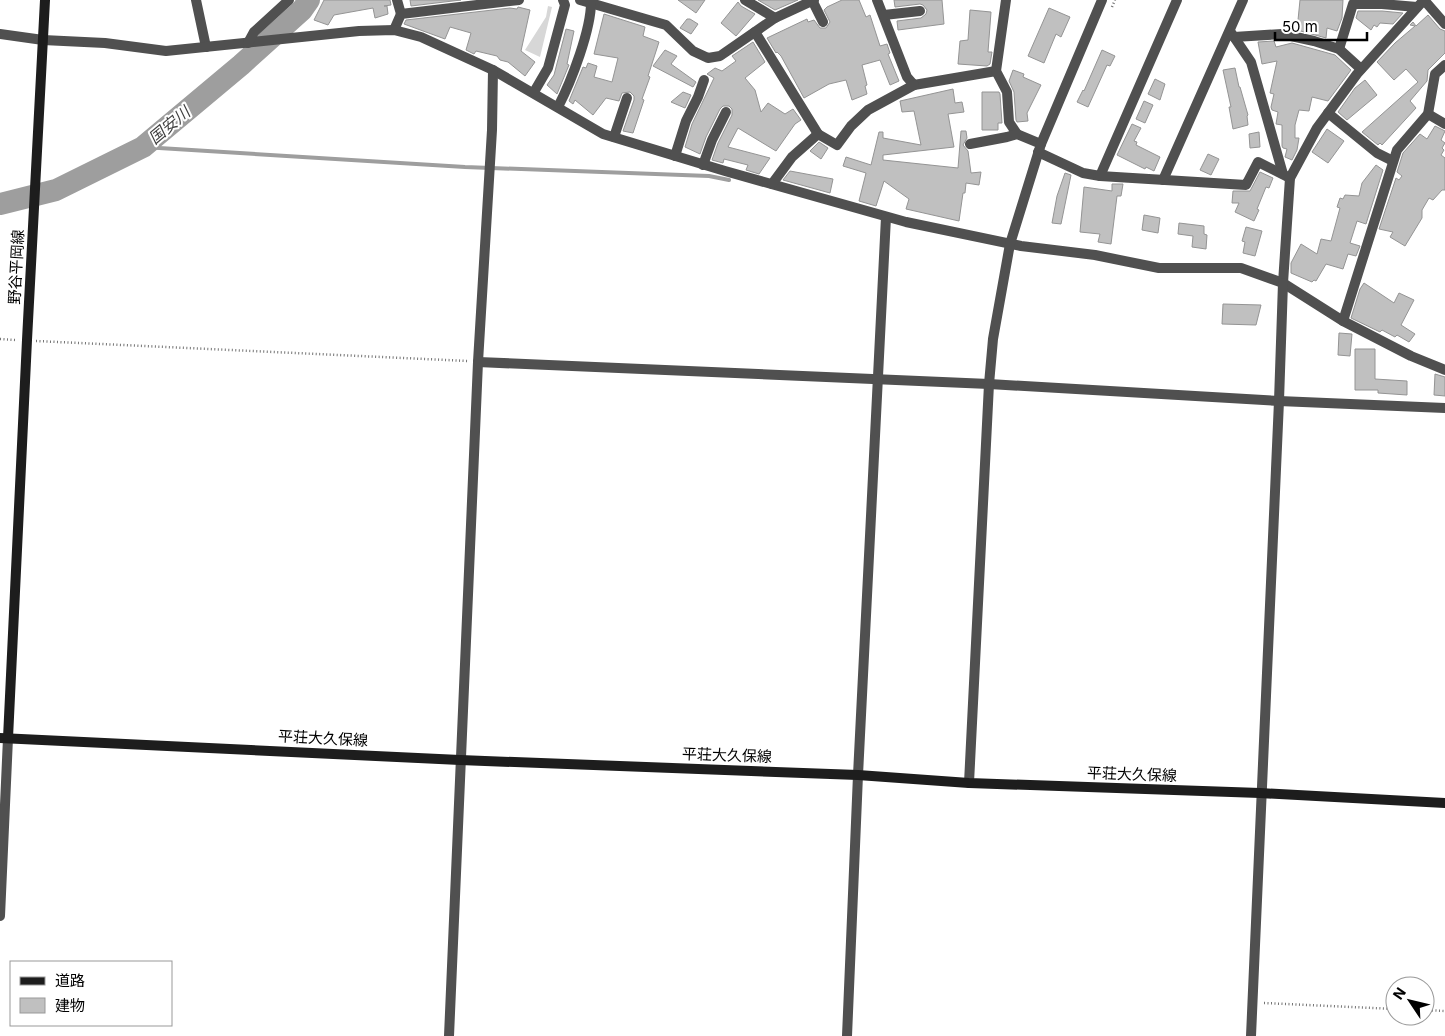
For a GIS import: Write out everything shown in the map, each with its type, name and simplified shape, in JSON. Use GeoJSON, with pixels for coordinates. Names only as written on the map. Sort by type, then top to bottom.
{"type":"FeatureCollection","features":[{"type":"Feature","properties":{"kind":"main road","name":"野谷平岡線"},"geometry":{"type":"LineString","coordinates":[[4,738],[35,208],[45,0]]}},
{"type":"Feature","properties":{"kind":"main road","name":"平荘大久保線"},"geometry":{"type":"LineString","coordinates":[[4,738],[460,760],[858,775],[969,783],[1260,793],[1445,803]]}},
{"type":"Feature","properties":{"kind":"street"},"geometry":{"type":"LineString","coordinates":[[196,0],[206,47]]}},
{"type":"Feature","properties":{"kind":"street"},"geometry":{"type":"LineString","coordinates":[[248,42],[254,32],[289,0]]}},
{"type":"Feature","properties":{"kind":"street"},"geometry":{"type":"LineString","coordinates":[[394,30],[401,14],[397,0]]}},
{"type":"Feature","properties":{"kind":"street"},"geometry":{"type":"LineString","coordinates":[[401,14],[452,4],[519,0]]}},
{"type":"Feature","properties":{"kind":"street"},"geometry":{"type":"LineString","coordinates":[[534,92],[548,68],[565,4],[563,0]]}},
{"type":"Feature","properties":{"kind":"street"},"geometry":{"type":"LineString","coordinates":[[580,0],[666,25],[693,51],[708,58],[720,56],[775,18],[814,1],[823,22]]}},
{"type":"Feature","properties":{"kind":"street"},"geometry":{"type":"LineString","coordinates":[[745,0],[775,18]]}},
{"type":"Feature","properties":{"kind":"street"},"geometry":{"type":"LineString","coordinates":[[877,0],[907,77],[914,85]]}},
{"type":"Feature","properties":{"kind":"street"},"geometry":{"type":"LineString","coordinates":[[1006,0],[996,71],[1007,92],[1008,122],[1017,134],[1083,173],[1100,176],[1246,186],[1258,162],[1287,176]]}},
{"type":"Feature","properties":{"kind":"street"},"geometry":{"type":"LineString","coordinates":[[969,783],[989,384],[993,339],[1010,244],[1040,148],[1102,0]]}},
{"type":"Feature","properties":{"kind":"street"},"geometry":{"type":"LineString","coordinates":[[1100,176],[1177,0]]}},
{"type":"Feature","properties":{"kind":"street"},"geometry":{"type":"LineString","coordinates":[[1163,180],[1232,34],[1243,0]]}},
{"type":"Feature","properties":{"kind":"street"},"geometry":{"type":"LineString","coordinates":[[558,107],[586,33],[591,2]]}},
{"type":"Feature","properties":{"kind":"street"},"geometry":{"type":"LineString","coordinates":[[1339,49],[1353,4],[1422,2],[1445,24]]}},
{"type":"Feature","properties":{"kind":"street"},"geometry":{"type":"LineString","coordinates":[[1287,176],[1317,128],[1361,69],[1422,2]]}},
{"type":"Feature","properties":{"kind":"street"},"geometry":{"type":"LineString","coordinates":[[884,15],[920,11]]}},
{"type":"Feature","properties":{"kind":"street"},"geometry":{"type":"LineString","coordinates":[[0,34],[43,40],[106,43],[166,50],[358,30],[394,30],[421,37],[493,70],[534,92],[603,134],[886,217],[1010,244],[1096,255],[1159,268],[1241,268],[1283,283],[1343,320],[1411,356],[1445,370]]}},
{"type":"Feature","properties":{"kind":"street"},"geometry":{"type":"LineString","coordinates":[[755,32],[818,134],[837,145],[868,110],[914,85],[996,71]]}},
{"type":"Feature","properties":{"kind":"street"},"geometry":{"type":"LineString","coordinates":[[1232,34],[1282,34],[1314,41],[1339,49],[1361,69]]}},
{"type":"Feature","properties":{"kind":"street"},"geometry":{"type":"LineString","coordinates":[[1232,34],[1251,62],[1287,176],[1251,1036]]}},
{"type":"Feature","properties":{"kind":"street"},"geometry":{"type":"LineString","coordinates":[[1343,320],[1397,150],[1428,114],[1435,74],[1445,65]]}},
{"type":"Feature","properties":{"kind":"street"},"geometry":{"type":"LineString","coordinates":[[449,1036],[478,362],[492,130],[493,70]]}},
{"type":"Feature","properties":{"kind":"street"},"geometry":{"type":"LineString","coordinates":[[674,156],[686,120],[698,97],[704,80]]}},
{"type":"Feature","properties":{"kind":"street"},"geometry":{"type":"LineString","coordinates":[[614,137],[627,98]]}},
{"type":"Feature","properties":{"kind":"street"},"geometry":{"type":"LineString","coordinates":[[703,164],[726,112]]}},
{"type":"Feature","properties":{"kind":"street"},"geometry":{"type":"LineString","coordinates":[[1328,113],[1377,153],[1393,161]]}},
{"type":"Feature","properties":{"kind":"street"},"geometry":{"type":"LineString","coordinates":[[1428,114],[1445,124]]}},
{"type":"Feature","properties":{"kind":"street"},"geometry":{"type":"LineString","coordinates":[[772,184],[792,157],[818,134]]}},
{"type":"Feature","properties":{"kind":"street"},"geometry":{"type":"LineString","coordinates":[[970,144],[1007,138],[1017,134]]}},
{"type":"Feature","properties":{"kind":"street"},"geometry":{"type":"LineString","coordinates":[[847,1036],[886,217]]}},
{"type":"Feature","properties":{"kind":"street"},"geometry":{"type":"LineString","coordinates":[[478,362],[989,384],[1279,401],[1445,408]]}},
{"type":"Feature","properties":{"kind":"street"},"geometry":{"type":"LineString","coordinates":[[0,916],[4,738]]}},
{"type":"Feature","properties":{"kind":"path"},"geometry":{"type":"LineString","coordinates":[[1112,9],[1115,0]]}},
{"type":"Feature","properties":{"kind":"path"},"geometry":{"type":"LineString","coordinates":[[0,339],[478,362]]}},
{"type":"Feature","properties":{"kind":"path"},"geometry":{"type":"LineString","coordinates":[[1252,1003],[1385,1009]]}},
{"type":"Feature","properties":{"kind":"shaded area"},"geometry":{"type":"Polygon","coordinates":[[[548,6],[552,7],[540,57],[525,50],[546,17],[548,6]]]}},
{"type":"Feature","properties":{"kind":"building"},"geometry":{"type":"Polygon","coordinates":[[[324,0],[390,0],[391,5],[384,6],[387,6],[388,14],[375,18],[373,8],[334,15],[328,25],[314,20],[324,0]]]}},
{"type":"Feature","properties":{"kind":"building"},"geometry":{"type":"Polygon","coordinates":[[[410,0],[461,0],[411,6],[410,0]]]}},
{"type":"Feature","properties":{"kind":"building"},"geometry":{"type":"Polygon","coordinates":[[[678,0],[705,0],[696,13],[678,0]]]}},
{"type":"Feature","properties":{"kind":"building"},"geometry":{"type":"Polygon","coordinates":[[[758,0],[798,0],[775,10],[758,0]]]}},
{"type":"Feature","properties":{"kind":"building"},"geometry":{"type":"Polygon","coordinates":[[[842,0],[859,0],[866,17],[870,15],[880,46],[887,44],[890,53],[888,54],[899,81],[890,85],[880,60],[862,65],[867,85],[865,86],[867,94],[852,100],[846,80],[829,84],[804,98],[781,56],[776,53],[767,38],[807,19],[808,22],[814,20],[820,28],[826,28],[830,22],[824,10],[842,0]]]}},
{"type":"Feature","properties":{"kind":"building"},"geometry":{"type":"Polygon","coordinates":[[[894,0],[942,0],[944,24],[898,30],[897,21],[921,18],[926,14],[927,10],[920,4],[895,7],[894,0]]]}},
{"type":"Feature","properties":{"kind":"building"},"geometry":{"type":"Polygon","coordinates":[[[1300,0],[1343,0],[1342,18],[1337,31],[1327,28],[1326,38],[1297,30],[1300,0]]]}},
{"type":"Feature","properties":{"kind":"building"},"geometry":{"type":"Polygon","coordinates":[[[738,2],[741,6],[755,14],[736,36],[721,23],[738,2]]]}},
{"type":"Feature","properties":{"kind":"building"},"geometry":{"type":"Polygon","coordinates":[[[518,7],[530,10],[521,51],[535,62],[525,76],[508,62],[500,60],[497,56],[476,51],[474,54],[466,50],[471,33],[450,27],[445,39],[404,24],[406,20],[510,8],[517,9],[518,7]]]}},
{"type":"Feature","properties":{"kind":"building"},"geometry":{"type":"Polygon","coordinates":[[[1049,8],[1070,17],[1061,37],[1056,34],[1044,63],[1028,56],[1049,8]]]}},
{"type":"Feature","properties":{"kind":"building"},"geometry":{"type":"Polygon","coordinates":[[[970,10],[991,12],[988,52],[992,52],[990,64],[987,66],[958,64],[960,41],[968,40],[970,10]]]}},
{"type":"Feature","properties":{"kind":"building"},"geometry":{"type":"Polygon","coordinates":[[[1358,11],[1403,13],[1393,24],[1380,23],[1377,27],[1374,25],[1371,30],[1356,18],[1358,11]]]}},
{"type":"Feature","properties":{"kind":"building"},"geometry":{"type":"Polygon","coordinates":[[[604,14],[645,27],[643,36],[659,42],[642,99],[644,100],[633,133],[623,131],[634,100],[634,96],[630,92],[622,93],[619,101],[606,98],[593,115],[575,100],[573,104],[569,101],[583,67],[586,68],[588,63],[597,66],[594,77],[612,82],[618,58],[594,54],[604,14]]]}},
{"type":"Feature","properties":{"kind":"building"},"geometry":{"type":"Polygon","coordinates":[[[1428,15],[1440,29],[1445,31],[1445,53],[1428,70],[1427,81],[1410,101],[1416,108],[1382,145],[1380,143],[1378,145],[1362,132],[1418,82],[1406,69],[1394,80],[1377,62],[1415,26],[1410,25],[1413,22],[1416,26],[1428,15]]]}},
{"type":"Feature","properties":{"kind":"building"},"geometry":{"type":"Polygon","coordinates":[[[687,19],[698,24],[691,34],[680,28],[687,19]]]}},
{"type":"Feature","properties":{"kind":"building"},"geometry":{"type":"Polygon","coordinates":[[[566,29],[574,31],[567,64],[569,65],[557,94],[547,85],[554,75],[566,29]]]}},
{"type":"Feature","properties":{"kind":"building"},"geometry":{"type":"Polygon","coordinates":[[[1274,41],[1276,47],[1292,43],[1335,55],[1351,70],[1328,101],[1312,97],[1309,111],[1299,110],[1295,125],[1295,138],[1299,138],[1297,150],[1292,160],[1285,157],[1287,149],[1282,146],[1282,125],[1276,124],[1278,112],[1272,110],[1271,107],[1274,94],[1270,93],[1277,61],[1262,64],[1258,42],[1274,41]]]}},
{"type":"Feature","properties":{"kind":"building"},"geometry":{"type":"Polygon","coordinates":[[[753,42],[765,62],[745,78],[755,90],[761,112],[768,103],[785,114],[793,109],[801,120],[795,124],[776,151],[738,128],[728,147],[770,158],[759,174],[746,170],[748,165],[724,159],[723,163],[712,160],[732,115],[732,109],[729,106],[723,106],[720,109],[700,154],[685,147],[692,124],[714,78],[707,74],[715,68],[722,71],[736,61],[732,56],[753,42]]]}},
{"type":"Feature","properties":{"kind":"building"},"geometry":{"type":"Polygon","coordinates":[[[665,50],[677,56],[671,64],[696,82],[693,87],[653,66],[665,50]]]}},
{"type":"Feature","properties":{"kind":"building"},"geometry":{"type":"Polygon","coordinates":[[[1102,50],[1115,56],[1110,66],[1107,65],[1088,107],[1077,102],[1084,91],[1102,50]]]}},
{"type":"Feature","properties":{"kind":"building"},"geometry":{"type":"Polygon","coordinates":[[[1235,68],[1248,115],[1248,125],[1233,129],[1229,107],[1231,107],[1223,70],[1235,68]]]}},
{"type":"Feature","properties":{"kind":"building"},"geometry":{"type":"Polygon","coordinates":[[[1013,70],[1024,74],[1023,77],[1041,85],[1027,113],[1028,121],[1017,122],[1016,120],[1014,92],[1009,81],[1013,70]]]}},
{"type":"Feature","properties":{"kind":"building"},"geometry":{"type":"Polygon","coordinates":[[[1155,79],[1165,84],[1160,100],[1148,94],[1155,79]]]}},
{"type":"Feature","properties":{"kind":"building"},"geometry":{"type":"Polygon","coordinates":[[[1365,80],[1377,95],[1347,120],[1338,112],[1355,88],[1365,80]]]}},
{"type":"Feature","properties":{"kind":"building"},"geometry":{"type":"Polygon","coordinates":[[[953,89],[955,103],[962,102],[964,112],[948,114],[954,147],[883,155],[883,160],[958,168],[961,131],[966,131],[967,138],[963,145],[968,151],[971,173],[981,172],[979,185],[966,183],[959,221],[906,209],[909,199],[884,181],[876,206],[859,201],[866,173],[843,166],[846,157],[871,165],[879,132],[883,132],[883,138],[921,145],[914,111],[902,112],[900,101],[953,89]]]}},
{"type":"Feature","properties":{"kind":"building"},"geometry":{"type":"Polygon","coordinates":[[[683,92],[691,95],[685,108],[671,102],[683,92]]]}},
{"type":"Feature","properties":{"kind":"building"},"geometry":{"type":"Polygon","coordinates":[[[982,92],[999,92],[1000,94],[1002,123],[998,123],[998,130],[982,130],[982,92]]]}},
{"type":"Feature","properties":{"kind":"building"},"geometry":{"type":"Polygon","coordinates":[[[1144,101],[1153,105],[1145,123],[1136,119],[1144,101]]]}},
{"type":"Feature","properties":{"kind":"building"},"geometry":{"type":"Polygon","coordinates":[[[1132,124],[1141,128],[1134,141],[1137,142],[1136,145],[1160,157],[1154,171],[1146,167],[1145,169],[1117,155],[1132,124]]]}},
{"type":"Feature","properties":{"kind":"building"},"geometry":{"type":"Polygon","coordinates":[[[1435,126],[1445,131],[1441,140],[1445,143],[1441,155],[1445,158],[1445,190],[1442,190],[1433,200],[1429,198],[1422,210],[1422,218],[1405,246],[1390,237],[1393,232],[1379,229],[1396,178],[1399,180],[1402,176],[1397,172],[1403,153],[1420,134],[1427,139],[1435,126]]]}},
{"type":"Feature","properties":{"kind":"building"},"geometry":{"type":"Polygon","coordinates":[[[1327,129],[1344,141],[1328,163],[1312,152],[1327,129]]]}},
{"type":"Feature","properties":{"kind":"building"},"geometry":{"type":"Polygon","coordinates":[[[1259,132],[1260,147],[1250,148],[1249,134],[1259,132]]]}},
{"type":"Feature","properties":{"kind":"building"},"geometry":{"type":"Polygon","coordinates":[[[819,142],[828,148],[821,159],[810,151],[819,142]]]}},
{"type":"Feature","properties":{"kind":"building"},"geometry":{"type":"Polygon","coordinates":[[[1208,154],[1219,159],[1211,175],[1200,170],[1208,154]]]}},
{"type":"Feature","properties":{"kind":"building"},"geometry":{"type":"Polygon","coordinates":[[[1376,165],[1383,170],[1366,224],[1357,221],[1350,243],[1360,246],[1356,256],[1348,254],[1343,269],[1326,264],[1316,281],[1312,282],[1291,273],[1291,263],[1301,244],[1317,254],[1321,239],[1331,241],[1340,208],[1337,207],[1340,198],[1343,199],[1345,195],[1359,196],[1362,183],[1376,165]]]}},
{"type":"Feature","properties":{"kind":"building"},"geometry":{"type":"Polygon","coordinates":[[[790,171],[833,179],[830,193],[783,180],[790,171]]]}},
{"type":"Feature","properties":{"kind":"building"},"geometry":{"type":"Polygon","coordinates":[[[1260,172],[1273,178],[1269,188],[1266,187],[1254,221],[1235,212],[1239,203],[1232,203],[1233,191],[1250,191],[1260,172]]]}},
{"type":"Feature","properties":{"kind":"building"},"geometry":{"type":"Polygon","coordinates":[[[1065,173],[1071,175],[1061,224],[1052,223],[1057,196],[1065,173]]]}},
{"type":"Feature","properties":{"kind":"building"},"geometry":{"type":"Polygon","coordinates":[[[1112,184],[1123,184],[1121,196],[1117,196],[1111,244],[1098,242],[1100,234],[1080,232],[1084,187],[1112,191],[1112,184]]]}},
{"type":"Feature","properties":{"kind":"building"},"geometry":{"type":"Polygon","coordinates":[[[1144,215],[1160,218],[1158,233],[1142,230],[1144,215]]]}},
{"type":"Feature","properties":{"kind":"building"},"geometry":{"type":"Polygon","coordinates":[[[1179,223],[1204,226],[1204,234],[1207,235],[1206,249],[1192,247],[1193,236],[1178,234],[1179,223]]]}},
{"type":"Feature","properties":{"kind":"building"},"geometry":{"type":"Polygon","coordinates":[[[1246,227],[1262,231],[1255,256],[1243,253],[1245,242],[1242,241],[1246,227]]]}},
{"type":"Feature","properties":{"kind":"building"},"geometry":{"type":"Polygon","coordinates":[[[1364,283],[1394,303],[1399,293],[1414,300],[1401,325],[1415,334],[1409,342],[1397,335],[1395,337],[1382,330],[1380,332],[1351,318],[1360,289],[1364,283]]]}},
{"type":"Feature","properties":{"kind":"building"},"geometry":{"type":"Polygon","coordinates":[[[1223,304],[1261,305],[1256,325],[1222,324],[1223,304]]]}},
{"type":"Feature","properties":{"kind":"building"},"geometry":{"type":"Polygon","coordinates":[[[1339,333],[1352,334],[1350,356],[1338,355],[1339,333]]]}},
{"type":"Feature","properties":{"kind":"building"},"geometry":{"type":"Polygon","coordinates":[[[1355,349],[1375,349],[1375,379],[1407,381],[1407,395],[1378,393],[1378,390],[1355,390],[1355,349]]]}},
{"type":"Feature","properties":{"kind":"building"},"geometry":{"type":"Polygon","coordinates":[[[1435,374],[1445,377],[1445,396],[1434,395],[1435,374]]]}},
{"type":"Feature","properties":{"kind":"waterway","name":"国安川"},"geometry":{"type":"LineString","coordinates":[[0,204],[56,190],[143,147],[241,65],[302,10],[309,0]]}},
{"type":"Feature","properties":{"kind":"waterway"},"geometry":{"type":"LineString","coordinates":[[143,147],[465,167],[709,176],[729,180]]}}]}
